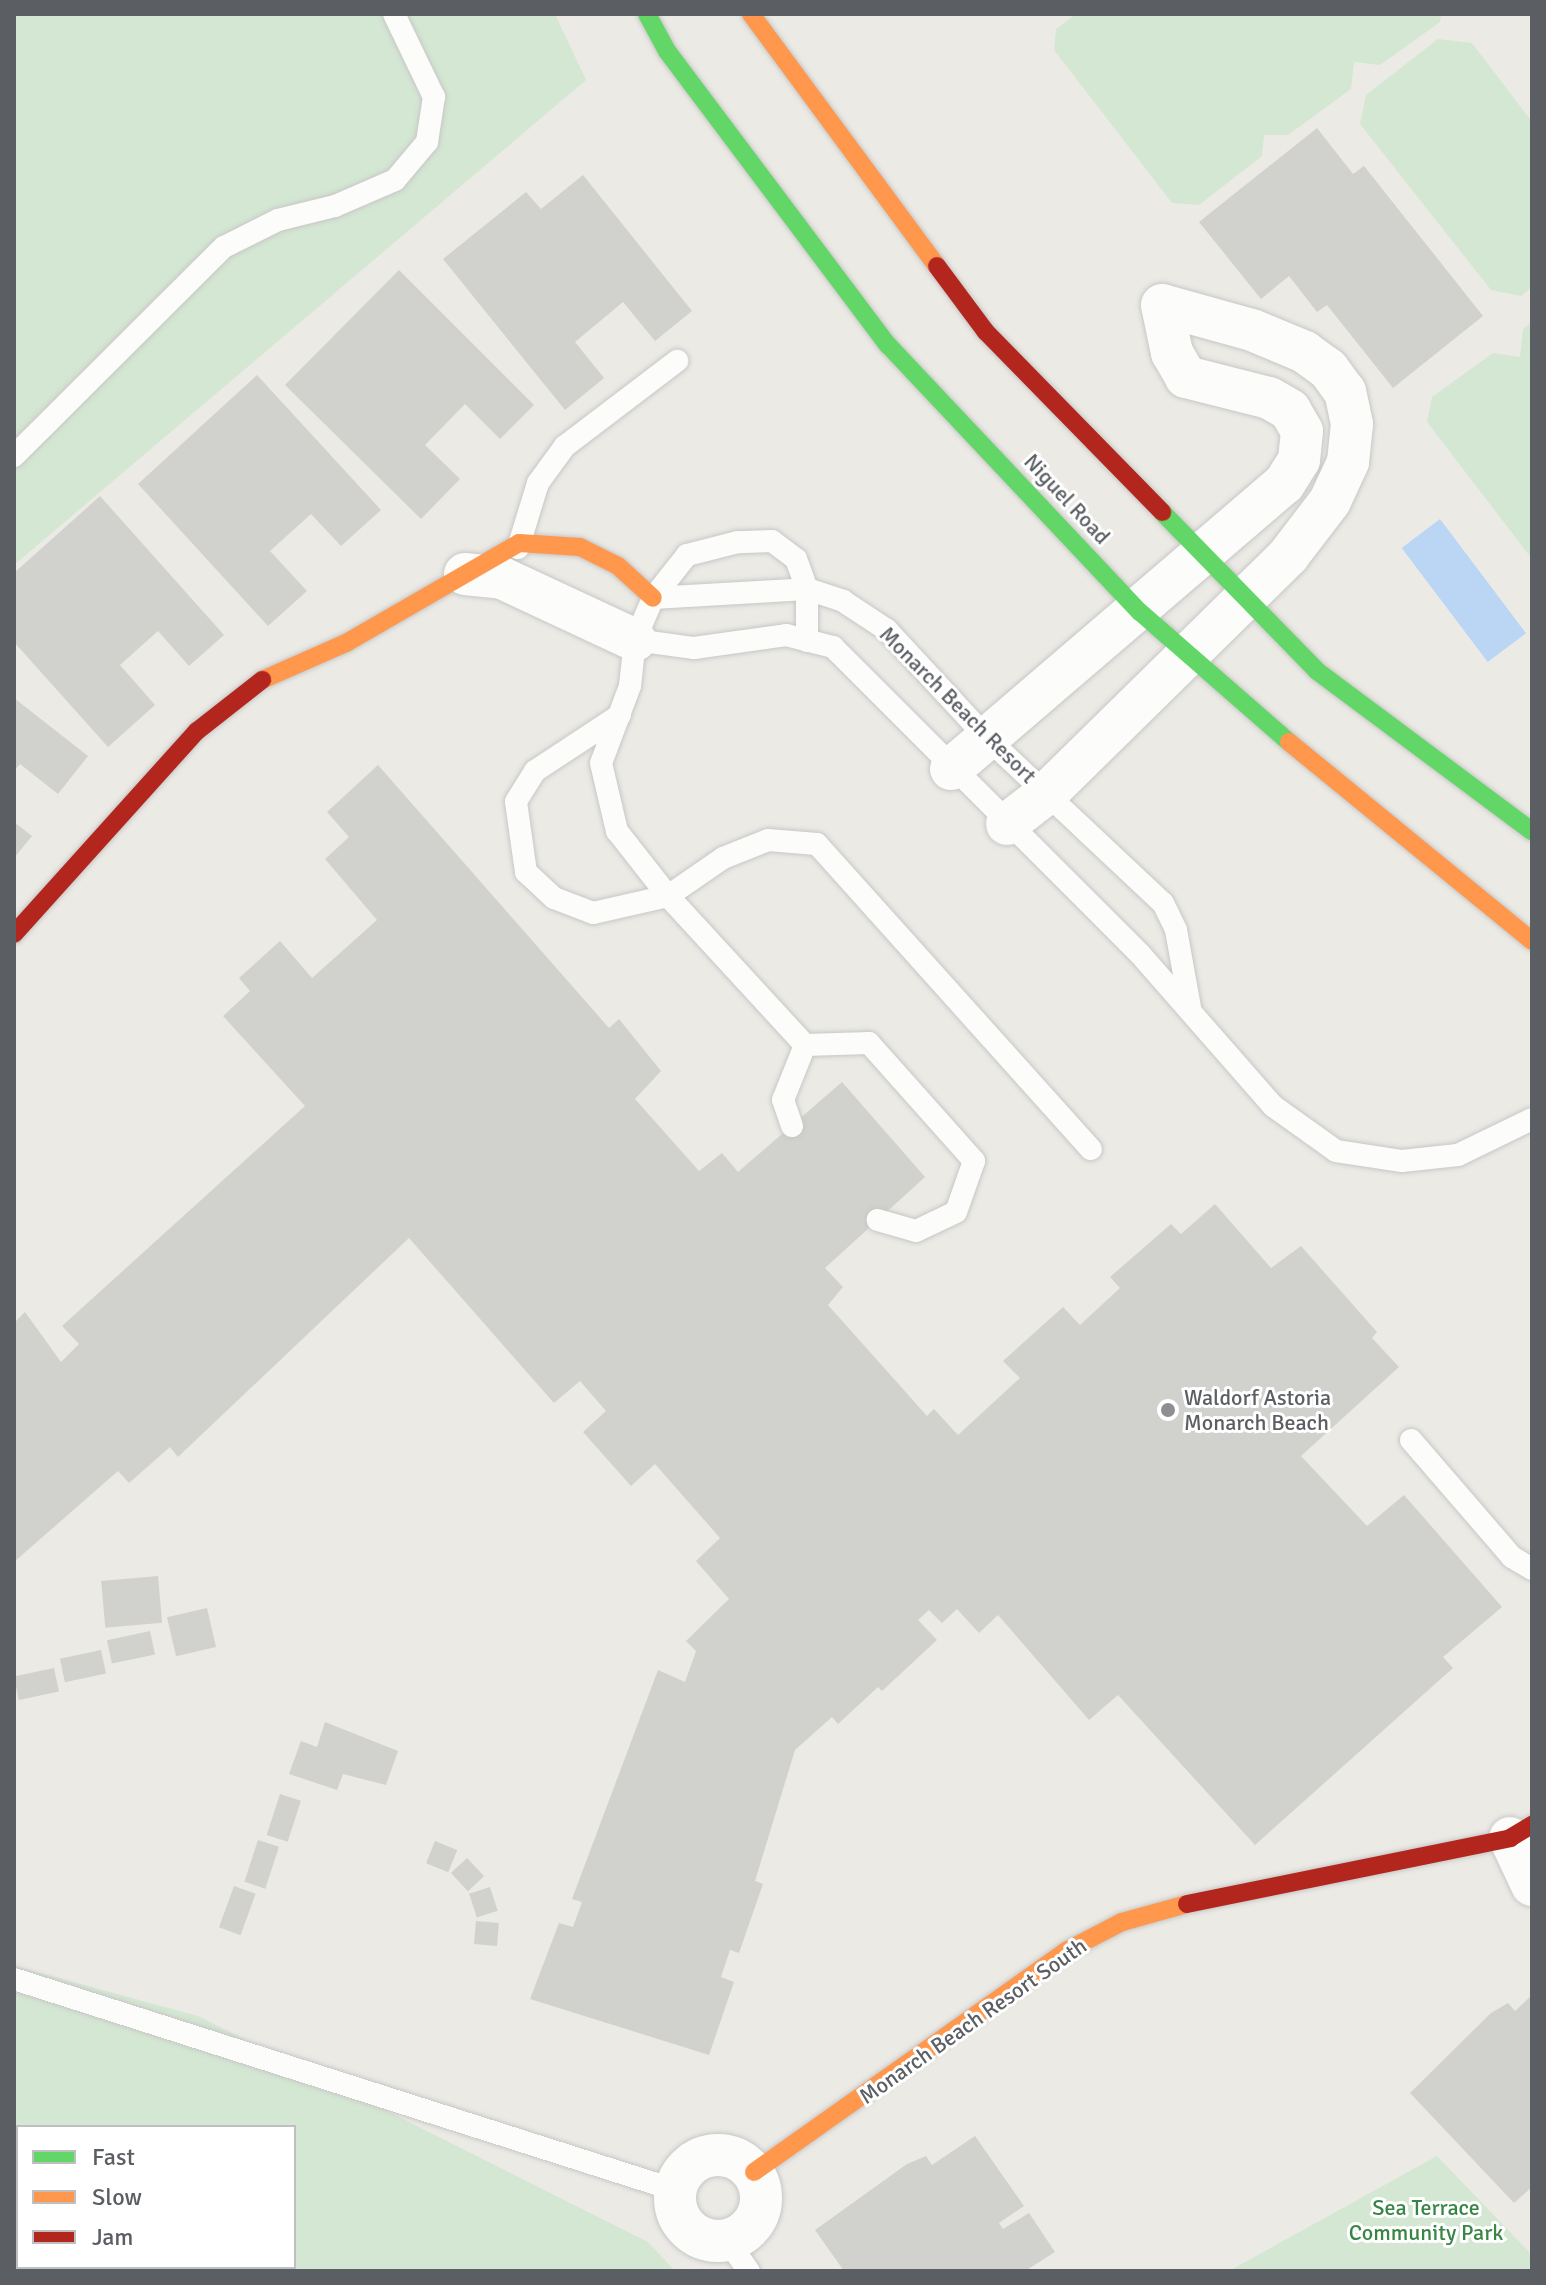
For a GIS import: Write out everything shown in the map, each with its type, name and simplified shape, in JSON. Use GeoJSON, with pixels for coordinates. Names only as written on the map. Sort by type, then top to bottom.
{"type":"FeatureCollection","features":[{"type":"Feature","properties":{"kind":"main road","name":"Niguel Road"},"geometry":{"type":"LineString","coordinates":[[647,14],[667,51],[888,345],[1140,612],[1186,656],[1532,941]]}},
{"type":"Feature","properties":{"kind":"main road"},"geometry":{"type":"LineString","coordinates":[[751,14],[986,332],[1201,556],[1317,671],[1529,823]]}},
{"type":"Feature","properties":{"kind":"main road"},"geometry":{"type":"LineString","coordinates":[[14,934],[197,731],[267,676],[346,643],[519,543],[580,547],[618,566],[653,598]]}},
{"type":"Feature","properties":{"kind":"main road","name":"Monarch Beach Resort South"},"geometry":{"type":"LineString","coordinates":[[754,2172],[1066,1951],[1122,1922],[1215,1896],[1521,1832]]}},
{"type":"Feature","properties":{"kind":"street"},"geometry":{"type":"LineString","coordinates":[[951,769],[1140,612],[1284,484],[1299,460],[1302,431],[1290,410],[1269,398],[1186,377],[1172,353],[1162,305],[1305,352],[1345,392],[1352,424],[1348,462],[1330,501],[1288,556],[1047,793],[1007,824]]}},
{"type":"Feature","properties":{"kind":"street"},"geometry":{"type":"LineString","coordinates":[[465,574],[513,584],[635,640]]}},
{"type":"Feature","properties":{"kind":"street"},"geometry":{"type":"LineString","coordinates":[[1521,1832],[1532,1885]]}},
{"type":"Feature","properties":{"kind":"street"},"geometry":{"type":"LineString","coordinates":[[726,2154],[754,2172],[761,2205],[738,2256],[694,2235],[679,2215],[675,2190],[687,2168],[709,2155],[726,2154]]}},
{"type":"Feature","properties":{"kind":"lane"},"geometry":{"type":"LineString","coordinates":[[14,456],[224,247],[278,220],[335,206],[395,180],[427,142],[434,97],[394,14]]}},
{"type":"Feature","properties":{"kind":"lane"},"geometry":{"type":"LineString","coordinates":[[513,584],[519,543],[538,483],[565,446],[677,361]]}},
{"type":"Feature","properties":{"kind":"lane"},"geometry":{"type":"LineString","coordinates":[[807,641],[807,589],[796,559],[772,541],[738,542],[687,555],[653,598],[635,640],[620,715],[601,763],[617,831],[668,896],[805,1045],[869,1043],[974,1161],[956,1212],[916,1231],[878,1220]]}},
{"type":"Feature","properties":{"kind":"lane","name":"Monarch Beach Resort"},"geometry":{"type":"LineString","coordinates":[[653,598],[807,589],[843,601],[887,630],[987,738],[1163,903],[1176,930],[1190,1007]]}},
{"type":"Feature","properties":{"kind":"lane","name":"Monarch Beach Resort"},"geometry":{"type":"LineString","coordinates":[[635,640],[694,648],[786,635],[833,647],[865,674],[951,769],[1190,1007],[1273,1106],[1336,1151],[1402,1161],[1458,1155],[1528,1129]]}},
{"type":"Feature","properties":{"kind":"lane"},"geometry":{"type":"LineString","coordinates":[[620,715],[535,771],[516,802],[526,872],[554,898],[593,913],[668,896],[723,858],[768,840],[817,844],[1091,1149]]}},
{"type":"Feature","properties":{"kind":"lane"},"geometry":{"type":"LineString","coordinates":[[792,1126],[783,1100],[805,1045]]}},
{"type":"Feature","properties":{"kind":"lane"},"geometry":{"type":"LineString","coordinates":[[1411,1440],[1512,1557],[1532,1569]]}},
{"type":"Feature","properties":{"kind":"lane"},"geometry":{"type":"LineString","coordinates":[[14,1979],[675,2190]]}},
{"type":"Feature","properties":{"kind":"green space"},"geometry":{"type":"Polygon","coordinates":[[[14,14],[555,14],[586,80],[14,565],[14,14]]]}},
{"type":"Feature","properties":{"kind":"green space"},"geometry":{"type":"Polygon","coordinates":[[[1076,14],[1441,14],[1440,22],[1380,65],[1354,62],[1351,89],[1288,135],[1264,135],[1262,156],[1199,205],[1172,203],[1054,50],[1056,29],[1076,14]]]}},
{"type":"Feature","properties":{"kind":"green space"},"geometry":{"type":"Polygon","coordinates":[[[1438,39],[1472,43],[1532,122],[1532,287],[1521,296],[1491,290],[1360,124],[1366,95],[1438,39]]]}},
{"type":"Feature","properties":{"kind":"green space"},"geometry":{"type":"Polygon","coordinates":[[[1532,322],[1532,559],[1427,422],[1432,397],[1493,353],[1520,357],[1523,329],[1532,322]]]}},
{"type":"Feature","properties":{"kind":"green space"},"geometry":{"type":"Polygon","coordinates":[[[14,1966],[198,2016],[648,2242],[675,2271],[14,2271],[14,1966]]]}},
{"type":"Feature","properties":{"kind":"green space","name":"Sea Terrace Community Park"},"geometry":{"type":"Polygon","coordinates":[[[1437,2156],[1532,2255],[1532,2271],[1229,2271],[1437,2156]]]}},
{"type":"Feature","properties":{"kind":"water"},"geometry":{"type":"Polygon","coordinates":[[[1440,519],[1526,633],[1488,662],[1402,548],[1440,519]]]}},
{"type":"Feature","properties":{"kind":"building"},"geometry":{"type":"Polygon","coordinates":[[[1317,128],[1353,174],[1364,166],[1483,316],[1393,388],[1327,305],[1317,312],[1289,276],[1261,299],[1199,222],[1317,128]]]}},
{"type":"Feature","properties":{"kind":"building"},"geometry":{"type":"Polygon","coordinates":[[[583,175],[692,311],[655,341],[623,302],[575,342],[604,378],[565,410],[443,259],[526,192],[541,209],[583,175]]]}},
{"type":"Feature","properties":{"kind":"building"},"geometry":{"type":"Polygon","coordinates":[[[399,270],[534,405],[500,439],[465,404],[425,445],[460,479],[421,519],[285,385],[399,270]]]}},
{"type":"Feature","properties":{"kind":"building"},"geometry":{"type":"Polygon","coordinates":[[[257,375],[381,510],[341,546],[311,514],[270,551],[307,591],[268,626],[138,484],[257,375]]]}},
{"type":"Feature","properties":{"kind":"building"},"geometry":{"type":"Polygon","coordinates":[[[100,496],[224,635],[189,666],[158,631],[120,665],[155,705],[108,747],[14,642],[14,573],[100,496]]]}},
{"type":"Feature","properties":{"kind":"building"},"geometry":{"type":"Polygon","coordinates":[[[14,698],[88,756],[58,794],[20,764],[14,771],[14,698]]]}},
{"type":"Feature","properties":{"kind":"building","name":"Waldorf Astoria Monarch Beach"},"geometry":{"type":"Polygon","coordinates":[[[378,765],[609,1028],[619,1019],[661,1071],[635,1099],[699,1171],[722,1153],[738,1172],[842,1082],[925,1177],[825,1268],[843,1287],[828,1305],[927,1416],[934,1409],[958,1435],[1020,1378],[1003,1361],[1063,1307],[1080,1325],[1120,1288],[1110,1277],[1171,1224],[1181,1234],[1215,1204],[1271,1268],[1301,1246],[1377,1332],[1372,1338],[1399,1367],[1301,1456],[1367,1526],[1404,1495],[1502,1607],[1443,1657],[1453,1668],[1255,1845],[1118,1695],[1089,1720],[998,1615],[979,1633],[957,1609],[942,1623],[929,1610],[918,1620],[937,1640],[882,1691],[878,1687],[838,1724],[832,1717],[795,1750],[755,1881],[763,1884],[739,1953],[730,1950],[721,1977],[734,1982],[709,2055],[530,1999],[559,1923],[573,1927],[582,1902],[572,1899],[658,1670],[685,1682],[696,1651],[686,1641],[729,1599],[696,1561],[720,1538],[655,1464],[631,1486],[583,1432],[606,1411],[580,1381],[554,1403],[409,1238],[178,1457],[170,1447],[129,1483],[118,1471],[14,1562],[14,1323],[25,1312],[61,1362],[79,1344],[62,1326],[305,1106],[223,1016],[250,991],[239,978],[280,941],[312,978],[377,920],[325,859],[349,837],[327,812],[378,765]]]}},
{"type":"Feature","properties":{"kind":"building"},"geometry":{"type":"Polygon","coordinates":[[[14,822],[32,836],[14,858],[14,822]]]}},
{"type":"Feature","properties":{"kind":"building"},"geometry":{"type":"Polygon","coordinates":[[[158,1576],[162,1623],[105,1628],[101,1581],[158,1576]]]}},
{"type":"Feature","properties":{"kind":"building"},"geometry":{"type":"Polygon","coordinates":[[[207,1608],[216,1647],[176,1656],[167,1617],[207,1608]]]}},
{"type":"Feature","properties":{"kind":"building"},"geometry":{"type":"Polygon","coordinates":[[[150,1631],[155,1654],[112,1664],[107,1640],[150,1631]]]}},
{"type":"Feature","properties":{"kind":"building"},"geometry":{"type":"Polygon","coordinates":[[[101,1650],[106,1673],[65,1682],[60,1659],[101,1650]]]}},
{"type":"Feature","properties":{"kind":"building"},"geometry":{"type":"Polygon","coordinates":[[[54,1668],[59,1691],[19,1700],[14,1677],[54,1668]]]}},
{"type":"Feature","properties":{"kind":"building"},"geometry":{"type":"Polygon","coordinates":[[[325,1722],[398,1751],[386,1785],[343,1774],[337,1790],[289,1774],[301,1741],[317,1747],[325,1722]]]}},
{"type":"Feature","properties":{"kind":"building"},"geometry":{"type":"Polygon","coordinates":[[[280,1794],[301,1801],[288,1842],[267,1835],[280,1794]]]}},
{"type":"Feature","properties":{"kind":"building"},"geometry":{"type":"Polygon","coordinates":[[[258,1840],[279,1847],[265,1889],[244,1882],[258,1840]]]}},
{"type":"Feature","properties":{"kind":"building"},"geometry":{"type":"Polygon","coordinates":[[[435,1841],[457,1850],[448,1872],[426,1863],[435,1841]]]}},
{"type":"Feature","properties":{"kind":"building"},"geometry":{"type":"Polygon","coordinates":[[[467,1858],[484,1876],[468,1891],[451,1873],[467,1858]]]}},
{"type":"Feature","properties":{"kind":"building"},"geometry":{"type":"Polygon","coordinates":[[[234,1886],[256,1894],[241,1935],[219,1927],[234,1886]]]}},
{"type":"Feature","properties":{"kind":"building"},"geometry":{"type":"Polygon","coordinates":[[[490,1887],[498,1911],[477,1918],[469,1894],[490,1887]]]}},
{"type":"Feature","properties":{"kind":"building"},"geometry":{"type":"Polygon","coordinates":[[[476,1921],[499,1923],[497,1946],[474,1944],[476,1921]]]}},
{"type":"Feature","properties":{"kind":"building"},"geometry":{"type":"Polygon","coordinates":[[[1532,1995],[1532,2187],[1514,2203],[1410,2093],[1491,2013],[1508,2003],[1515,2011],[1532,1995]]]}},
{"type":"Feature","properties":{"kind":"building"},"geometry":{"type":"Polygon","coordinates":[[[975,2136],[1024,2206],[999,2223],[1003,2229],[1029,2213],[1055,2252],[1025,2271],[844,2271],[815,2230],[907,2164],[926,2156],[932,2165],[975,2136]]]}},
{"type":"Feature","properties":{"kind":"traffic: fast"},"geometry":{"type":"LineString","coordinates":[[647,14],[667,51],[888,345],[1140,612],[1289,742]]}},
{"type":"Feature","properties":{"kind":"traffic: fast"},"geometry":{"type":"LineString","coordinates":[[1162,512],[1317,671],[1532,831]]}},
{"type":"Feature","properties":{"kind":"traffic: slow"},"geometry":{"type":"LineString","coordinates":[[751,14],[937,266]]}},
{"type":"Feature","properties":{"kind":"traffic: slow"},"geometry":{"type":"LineString","coordinates":[[262,680],[346,643],[519,543],[580,547],[618,566],[653,598]]}},
{"type":"Feature","properties":{"kind":"traffic: slow"},"geometry":{"type":"LineString","coordinates":[[1289,742],[1532,941]]}},
{"type":"Feature","properties":{"kind":"traffic: slow"},"geometry":{"type":"LineString","coordinates":[[754,2172],[1066,1951],[1122,1922],[1187,1904]]}},
{"type":"Feature","properties":{"kind":"traffic: jam"},"geometry":{"type":"LineString","coordinates":[[937,266],[986,332],[1162,512]]}},
{"type":"Feature","properties":{"kind":"traffic: jam"},"geometry":{"type":"LineString","coordinates":[[14,934],[197,731],[262,680]]}},
{"type":"Feature","properties":{"kind":"traffic: jam"},"geometry":{"type":"LineString","coordinates":[[1187,1904],[1510,1838],[1532,1825]]}},
{"type":"Feature","properties":{"kind":"place","name":"Waldorf Astoria Monarch Beach"},"geometry":{"type":"Point","coordinates":[1168,1410]}}]}
